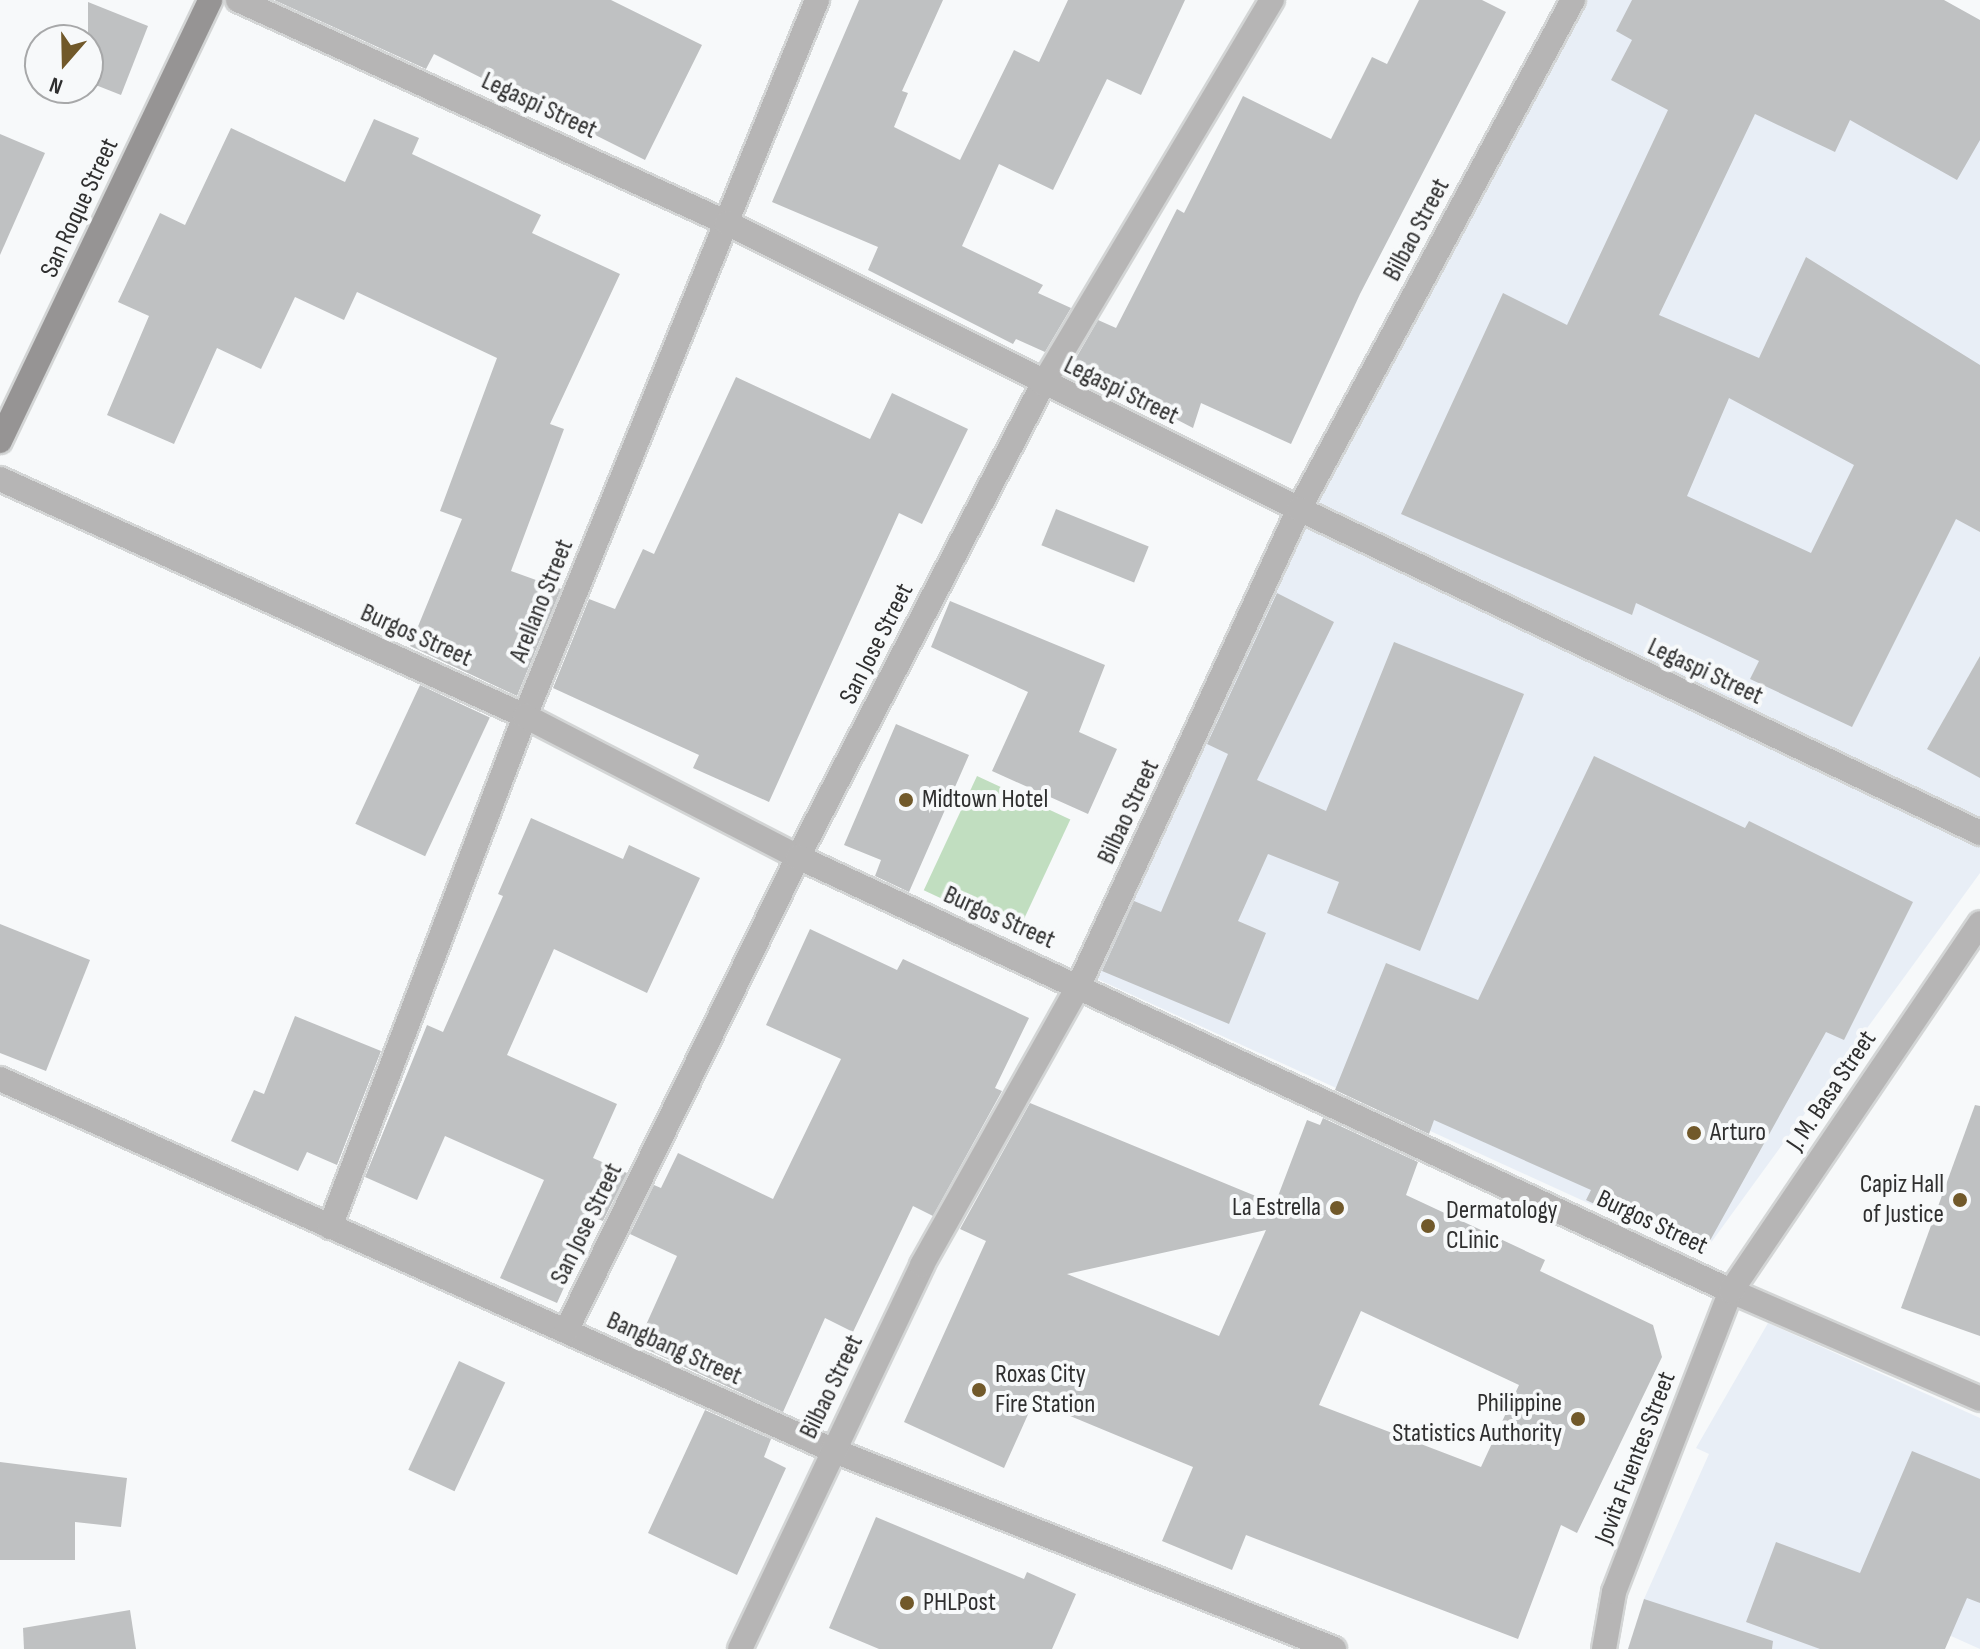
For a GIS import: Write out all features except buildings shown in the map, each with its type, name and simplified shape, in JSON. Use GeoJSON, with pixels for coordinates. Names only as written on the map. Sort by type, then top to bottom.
{"type":"FeatureCollection","features":[{"type":"Feature","properties":{"kind":"main road","name":"San Roque Street"},"geometry":{"type":"LineString","coordinates":[[0,441],[210,0]]}},
{"type":"Feature","properties":{"kind":"street","name":"Legaspi Street"},"geometry":{"type":"LineString","coordinates":[[238,0],[727,223],[1043,384],[1299,509],[1980,833]]}},
{"type":"Feature","properties":{"kind":"street","name":"Arellano Street"},"geometry":{"type":"LineString","coordinates":[[330,1227],[525,716],[817,0]]}},
{"type":"Feature","properties":{"kind":"street","name":"San Jose Street"},"geometry":{"type":"LineString","coordinates":[[566,1331],[798,857],[1043,384],[1272,0]]}},
{"type":"Feature","properties":{"kind":"street","name":"Bilbao Street"},"geometry":{"type":"LineString","coordinates":[[740,1649],[922,1265],[1079,985],[1299,509],[1573,0]]}},
{"type":"Feature","properties":{"kind":"street","name":"Burgos Street"},"geometry":{"type":"LineString","coordinates":[[0,479],[525,716],[798,857],[1079,985],[1731,1291],[1980,1399]]}},
{"type":"Feature","properties":{"kind":"street","name":"J. M. Basa Street"},"geometry":{"type":"LineString","coordinates":[[1731,1291],[1980,923]]}},
{"type":"Feature","properties":{"kind":"street","name":"Bangbang Street"},"geometry":{"type":"LineString","coordinates":[[0,1079],[832,1450],[1334,1649]]}},
{"type":"Feature","properties":{"kind":"street","name":"Jovita Fuentes Street"},"geometry":{"type":"LineString","coordinates":[[1604,1649],[1614,1592],[1731,1291]]}},
{"type":"Feature","properties":{"kind":"shaded area"},"geometry":{"type":"Polygon","coordinates":[[[1581,0],[1916,0],[1980,32],[1980,873],[1702,1255],[1071,967],[1581,0]]]}},
{"type":"Feature","properties":{"kind":"shaded area"},"geometry":{"type":"Polygon","coordinates":[[[1768,1323],[1980,1418],[1980,1649],[1884,1606],[1867,1649],[1638,1649],[1644,1599],[1709,1454],[1696,1448],[1768,1323]]]}},
{"type":"Feature","properties":{"kind":"green space"},"geometry":{"type":"Polygon","coordinates":[[[977,776],[1070,820],[1017,934],[924,890],[977,776]]]}},
{"type":"Feature","properties":{"kind":"place","name":"Midtown Hotel"},"geometry":{"type":"Point","coordinates":[906,800]}},
{"type":"Feature","properties":{"kind":"place","name":"Arturo"},"geometry":{"type":"Point","coordinates":[1694,1133]}},
{"type":"Feature","properties":{"kind":"place","name":"Capiz Hall of Justice"},"geometry":{"type":"Point","coordinates":[1960,1200]}},
{"type":"Feature","properties":{"kind":"place","name":"La Estrella"},"geometry":{"type":"Point","coordinates":[1337,1208]}},
{"type":"Feature","properties":{"kind":"place","name":"Dermatology CLinic"},"geometry":{"type":"Point","coordinates":[1428,1226]}},
{"type":"Feature","properties":{"kind":"place","name":"Roxas City Fire Station"},"geometry":{"type":"Point","coordinates":[979,1390]}},
{"type":"Feature","properties":{"kind":"place","name":"Philippine Statistics Authority"},"geometry":{"type":"Point","coordinates":[1578,1419]}},
{"type":"Feature","properties":{"kind":"place","name":"PHLPost"},"geometry":{"type":"Point","coordinates":[907,1603]}}]}
